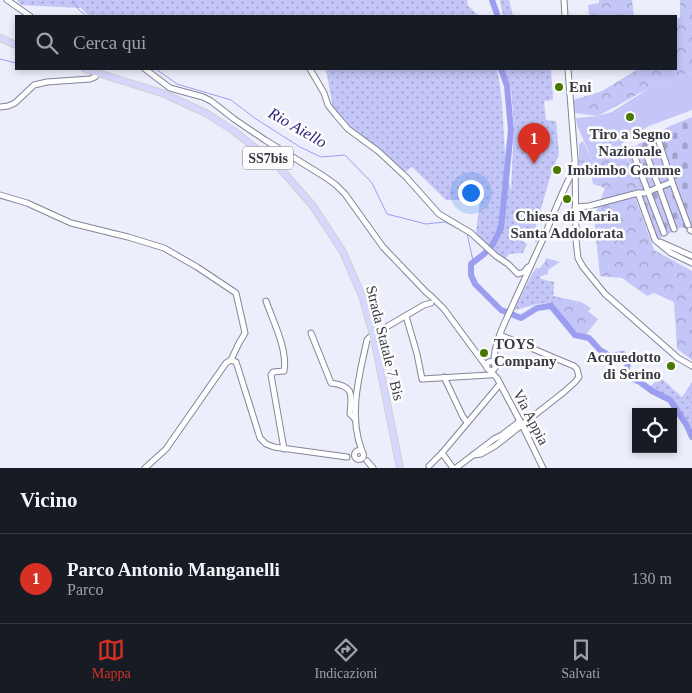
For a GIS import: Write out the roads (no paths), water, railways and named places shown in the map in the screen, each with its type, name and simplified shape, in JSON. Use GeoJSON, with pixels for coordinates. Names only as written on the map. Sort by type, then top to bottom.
{"type":"FeatureCollection","features":[{"type":"Feature","properties":{"kind":"main road"},"geometry":{"type":"LineString","coordinates":[[0,38],[15,45]]}},
{"type":"Feature","properties":{"kind":"main road","name":"Strada Statale 7 Bis"},"geometry":{"type":"LineString","coordinates":[[89,70],[162,93],[206,113],[234,131],[278,166],[314,206],[344,252],[362,296],[373,334],[400,468]]}},
{"type":"Feature","properties":{"kind":"street"},"geometry":{"type":"LineString","coordinates":[[7,0],[29,15]]}},
{"type":"Feature","properties":{"kind":"street"},"geometry":{"type":"LineString","coordinates":[[564,0],[565,15]]}},
{"type":"Feature","properties":{"kind":"street"},"geometry":{"type":"LineString","coordinates":[[146,70],[170,88],[211,101],[234,120],[325,176],[336,185],[345,194],[383,247],[432,300],[440,304],[492,369]]}},
{"type":"Feature","properties":{"kind":"street"},"geometry":{"type":"LineString","coordinates":[[311,70],[324,93],[328,105],[348,129],[378,151],[406,177],[439,214],[471,233],[518,274],[524,272],[530,266]]}},
{"type":"Feature","properties":{"kind":"street"},"geometry":{"type":"LineString","coordinates":[[568,70],[574,168],[576,250],[578,258],[583,267],[606,294],[678,358],[692,366]]}},
{"type":"Feature","properties":{"kind":"street"},"geometry":{"type":"LineString","coordinates":[[0,107],[15,103],[34,85],[47,82],[90,79],[95,77],[97,72]]}},
{"type":"Feature","properties":{"kind":"street"},"geometry":{"type":"LineString","coordinates":[[658,139],[690,228]]}},
{"type":"Feature","properties":{"kind":"street"},"geometry":{"type":"LineString","coordinates":[[644,149],[674,229]]}},
{"type":"Feature","properties":{"kind":"street"},"geometry":{"type":"LineString","coordinates":[[632,150],[664,233]]}},
{"type":"Feature","properties":{"kind":"street","name":"Via Appia"},"geometry":{"type":"LineString","coordinates":[[543,468],[492,369],[506,320],[574,168]]}},
{"type":"Feature","properties":{"kind":"street"},"geometry":{"type":"LineString","coordinates":[[575,207],[589,206],[648,192],[672,182]]}},
{"type":"Feature","properties":{"kind":"street"},"geometry":{"type":"LineString","coordinates":[[638,193],[655,240],[671,254],[692,263]]}},
{"type":"Feature","properties":{"kind":"street"},"geometry":{"type":"LineString","coordinates":[[0,195],[27,203],[71,223],[164,248],[236,293],[245,334],[231,360],[226,363],[166,449],[144,468]]}},
{"type":"Feature","properties":{"kind":"street"},"geometry":{"type":"LineString","coordinates":[[655,240],[692,256]]}},
{"type":"Feature","properties":{"kind":"street"},"geometry":{"type":"LineString","coordinates":[[359,455],[355,419],[357,389],[367,340],[373,334],[432,300]]}},
{"type":"Feature","properties":{"kind":"street"},"geometry":{"type":"LineString","coordinates":[[266,301],[281,342],[284,356],[284,371],[273,372],[271,375],[284,449]]}},
{"type":"Feature","properties":{"kind":"street"},"geometry":{"type":"LineString","coordinates":[[406,316],[422,379],[490,375],[492,369]]}},
{"type":"Feature","properties":{"kind":"street"},"geometry":{"type":"LineString","coordinates":[[311,333],[330,383],[342,384],[350,391],[352,397],[350,414],[355,419]]}},
{"type":"Feature","properties":{"kind":"street"},"geometry":{"type":"LineString","coordinates":[[442,453],[455,468],[473,455],[481,454],[564,392],[579,377],[574,366],[500,336]]}},
{"type":"Feature","properties":{"kind":"street"},"geometry":{"type":"LineString","coordinates":[[231,360],[236,362],[260,438],[266,444],[284,449],[347,457],[359,455],[373,468]]}},
{"type":"Feature","properties":{"kind":"street"},"geometry":{"type":"LineString","coordinates":[[429,466],[468,422],[492,369]]}},
{"type":"Feature","properties":{"kind":"street"},"geometry":{"type":"LineString","coordinates":[[444,378],[463,417],[468,422]]}},
{"type":"Feature","properties":{"kind":"waterway"},"geometry":{"type":"LineString","coordinates":[[73,0],[78,9],[85,15]]}},
{"type":"Feature","properties":{"kind":"waterway"},"geometry":{"type":"LineString","coordinates":[[492,0],[497,15]]}},
{"type":"Feature","properties":{"kind":"waterway","name":"Rio Aiello"},"geometry":{"type":"LineString","coordinates":[[0,59],[15,63]]}},
{"type":"Feature","properties":{"kind":"waterway","name":"Rio Aiello"},"geometry":{"type":"LineString","coordinates":[[157,70],[177,84],[231,100],[256,119],[300,147],[321,157],[345,155],[372,183],[387,214],[426,224],[445,222],[467,233],[473,261]]}},
{"type":"Feature","properties":{"kind":"waterway"},"geometry":{"type":"LineString","coordinates":[[501,70],[507,86],[511,130],[501,228],[493,244],[471,264],[471,275],[475,284],[501,310],[521,318],[537,308],[551,306],[575,335],[589,338],[600,350],[610,356],[623,354],[628,363],[627,376],[670,400],[692,437]]}},
{"type":"Feature","properties":{"kind":"place","name":"Eni"},"geometry":{"type":"Point","coordinates":[559,87]}},
{"type":"Feature","properties":{"kind":"place","name":"Tiro a Segno Nazionale"},"geometry":{"type":"Point","coordinates":[630,117]}},
{"type":"Feature","properties":{"kind":"place","name":"Parco Antonio Manganelli"},"geometry":{"type":"Point","coordinates":[534,164]}},
{"type":"Feature","properties":{"kind":"place","name":"Imbimbo Gomme"},"geometry":{"type":"Point","coordinates":[557,170]}},
{"type":"Feature","properties":{"kind":"place","name":"Chiesa di Maria Santa Addolorata"},"geometry":{"type":"Point","coordinates":[567,199]}},
{"type":"Feature","properties":{"kind":"place","name":"TOYS Company"},"geometry":{"type":"Point","coordinates":[484,353]}},
{"type":"Feature","properties":{"kind":"place","name":"Acquedotto di Serino"},"geometry":{"type":"Point","coordinates":[671,366]}}]}
